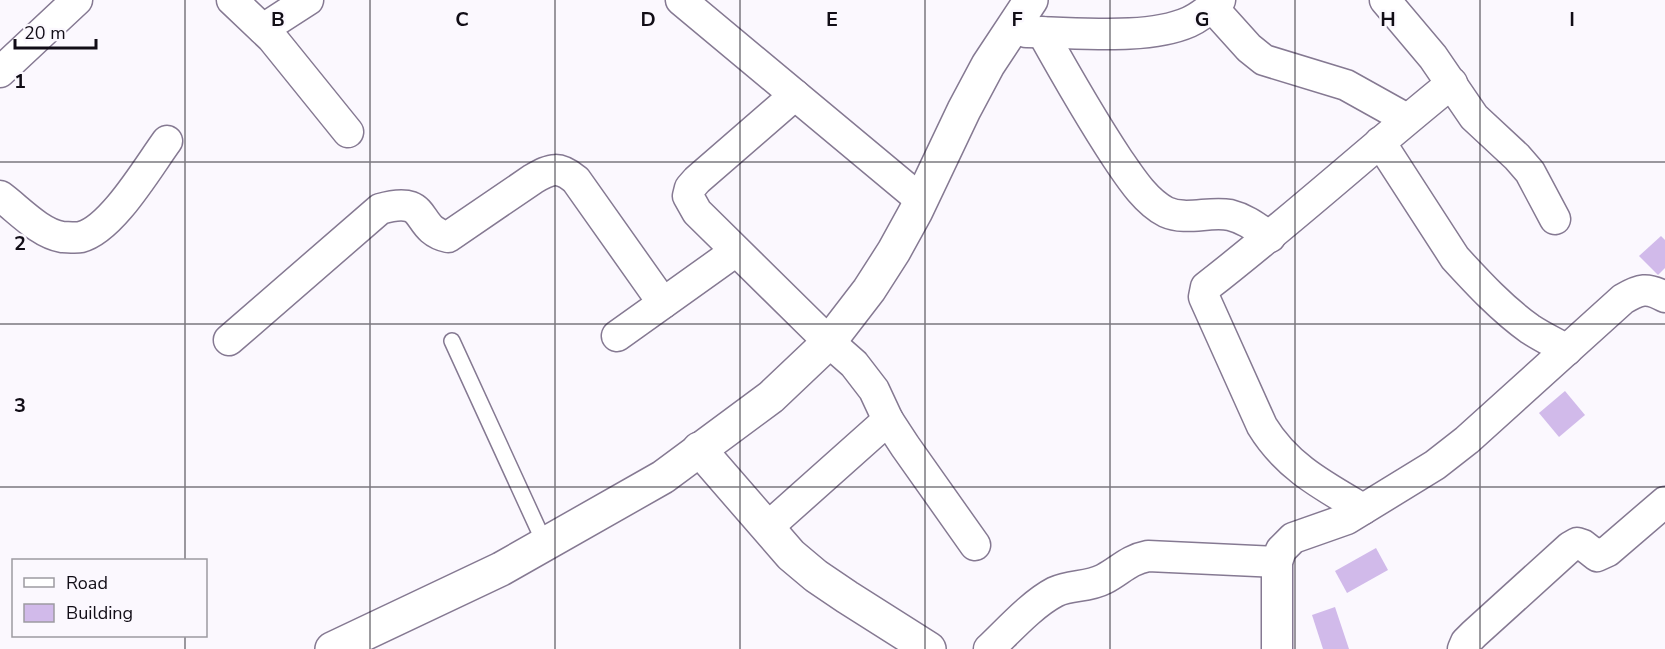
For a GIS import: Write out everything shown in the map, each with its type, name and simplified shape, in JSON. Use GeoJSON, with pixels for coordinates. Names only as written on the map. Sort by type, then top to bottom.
{"type":"FeatureCollection","features":[{"type":"Feature","properties":{"kind":"street"},"geometry":{"type":"LineString","coordinates":[[0,72],[77,0]]}},
{"type":"Feature","properties":{"kind":"street"},"geometry":{"type":"LineString","coordinates":[[232,0],[263,29],[348,132]]}},
{"type":"Feature","properties":{"kind":"street"},"geometry":{"type":"LineString","coordinates":[[263,29],[308,0]]}},
{"type":"Feature","properties":{"kind":"street"},"geometry":{"type":"LineString","coordinates":[[681,0],[921,200]]}},
{"type":"Feature","properties":{"kind":"street"},"geometry":{"type":"LineString","coordinates":[[332,649],[375,640],[501,569],[541,537],[663,477],[771,397],[828,342],[869,290],[894,251],[988,66],[1026,32],[1031,0]]}},
{"type":"Feature","properties":{"kind":"street"},"geometry":{"type":"LineString","coordinates":[[1385,0],[1433,57],[1474,117],[1530,172],[1555,219]]}},
{"type":"Feature","properties":{"kind":"street"},"geometry":{"type":"LineString","coordinates":[[1026,32],[1136,33],[1164,29],[1190,22],[1216,3],[1249,48],[1264,60],[1346,85],[1407,119]]}},
{"type":"Feature","properties":{"kind":"street"},"geometry":{"type":"LineString","coordinates":[[1026,32],[1127,172],[1144,194],[1157,206],[1168,213],[1180,216],[1229,215],[1247,220],[1270,237]]}},
{"type":"Feature","properties":{"kind":"street"},"geometry":{"type":"LineString","coordinates":[[1363,509],[1307,476],[1271,440],[1262,426],[1204,297],[1206,287],[1270,237],[1452,83]]}},
{"type":"Feature","properties":{"kind":"street"},"geometry":{"type":"LineString","coordinates":[[795,95],[697,180],[690,188],[688,196],[697,212],[828,342],[854,364],[874,390],[888,420],[975,545]]}},
{"type":"Feature","properties":{"kind":"street"},"geometry":{"type":"LineString","coordinates":[[0,196],[39,226],[60,237],[80,237],[98,228],[114,214],[167,141]]}},
{"type":"Feature","properties":{"kind":"street"},"geometry":{"type":"LineString","coordinates":[[1380,142],[1455,258],[1508,312],[1531,329],[1567,350]]}},
{"type":"Feature","properties":{"kind":"street"},"geometry":{"type":"LineString","coordinates":[[229,340],[380,209],[398,204],[410,205],[438,235],[448,237],[533,179],[545,172],[556,170],[565,171],[576,180],[663,303]]}},
{"type":"Feature","properties":{"kind":"street"},"geometry":{"type":"LineString","coordinates":[[617,336],[736,251]]}},
{"type":"Feature","properties":{"kind":"street"},"geometry":{"type":"LineString","coordinates":[[1277,649],[1277,562],[1281,550],[1293,538],[1347,519],[1436,465],[1467,440],[1623,299],[1637,291],[1653,290],[1665,297]]}},
{"type":"Feature","properties":{"kind":"street"},"geometry":{"type":"LineString","coordinates":[[768,527],[888,420]]}},
{"type":"Feature","properties":{"kind":"street"},"geometry":{"type":"LineString","coordinates":[[699,449],[791,555],[816,576],[929,649]]}},
{"type":"Feature","properties":{"kind":"street"},"geometry":{"type":"LineString","coordinates":[[1463,649],[1474,634],[1569,547],[1577,543],[1597,556],[1608,551],[1665,502]]}},
{"type":"Feature","properties":{"kind":"street"},"geometry":{"type":"LineString","coordinates":[[989,649],[1055,592],[1071,587],[1089,586],[1134,559],[1148,556],[1277,562]]}},
{"type":"Feature","properties":{"kind":"lane"},"geometry":{"type":"LineString","coordinates":[[452,341],[541,537]]}},
{"type":"Feature","properties":{"kind":"building"},"geometry":{"type":"Polygon","coordinates":[[[1661,236],[1665,240],[1665,268],[1658,275],[1639,256],[1661,236]]]}},
{"type":"Feature","properties":{"kind":"building"},"geometry":{"type":"Polygon","coordinates":[[[1565,391],[1585,415],[1559,437],[1539,413],[1565,391]]]}},
{"type":"Feature","properties":{"kind":"building"},"geometry":{"type":"Polygon","coordinates":[[[1376,548],[1388,570],[1347,593],[1335,571],[1376,548]]]}},
{"type":"Feature","properties":{"kind":"building"},"geometry":{"type":"Polygon","coordinates":[[[1335,607],[1349,649],[1323,649],[1312,615],[1335,607]]]}}]}
